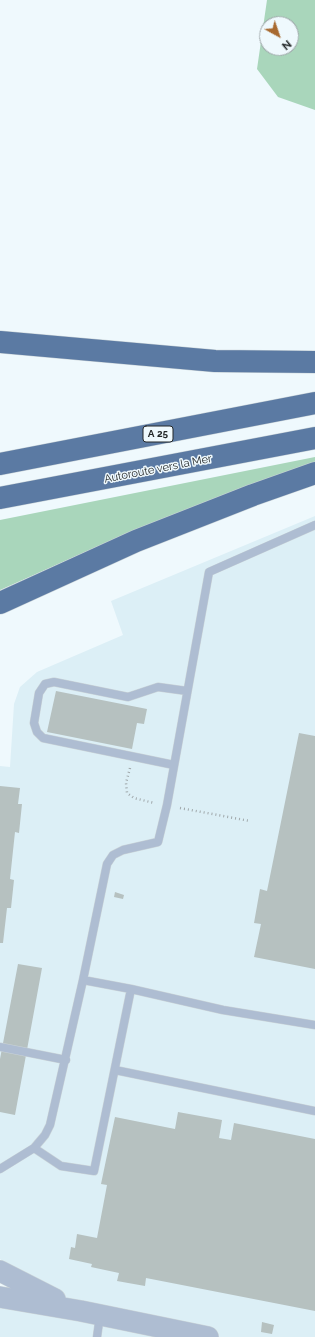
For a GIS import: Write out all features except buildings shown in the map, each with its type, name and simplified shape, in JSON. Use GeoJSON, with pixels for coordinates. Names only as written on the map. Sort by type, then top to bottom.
{"type":"FeatureCollection","features":[{"type":"Feature","properties":{"kind":"highway"},"geometry":{"type":"LineString","coordinates":[[0,342],[215,361],[315,362]]}},
{"type":"Feature","properties":{"kind":"highway","name":"A 25"},"geometry":{"type":"LineString","coordinates":[[0,464],[315,403]]}},
{"type":"Feature","properties":{"kind":"highway","name":"Autoroute vers la Mer"},"geometry":{"type":"LineString","coordinates":[[0,498],[315,438]]}},
{"type":"Feature","properties":{"kind":"highway"},"geometry":{"type":"LineString","coordinates":[[0,603],[136,541],[253,494],[315,473]]}},
{"type":"Feature","properties":{"kind":"street"},"geometry":{"type":"LineString","coordinates":[[0,1271],[24,1285],[91,1313]]}},
{"type":"Feature","properties":{"kind":"street"},"geometry":{"type":"LineString","coordinates":[[0,1297],[91,1313],[208,1337]]}},
{"type":"Feature","properties":{"kind":"lane"},"geometry":{"type":"LineString","coordinates":[[0,1169],[34,1148],[45,1135],[50,1125],[66,1060],[106,864],[113,855],[123,850],[158,842],[174,765],[209,572],[315,525]]}},
{"type":"Feature","properties":{"kind":"lane"},"geometry":{"type":"LineString","coordinates":[[174,765],[43,738],[37,732],[34,723],[39,693],[45,684],[59,682],[128,697],[158,687],[187,691]]}},
{"type":"Feature","properties":{"kind":"lane"},"geometry":{"type":"LineString","coordinates":[[83,980],[131,989],[223,1010],[315,1025]]}},
{"type":"Feature","properties":{"kind":"lane"},"geometry":{"type":"LineString","coordinates":[[34,1148],[61,1166],[94,1171],[131,989]]}},
{"type":"Feature","properties":{"kind":"lane"},"geometry":{"type":"LineString","coordinates":[[0,1047],[66,1060]]}},
{"type":"Feature","properties":{"kind":"lane"},"geometry":{"type":"LineString","coordinates":[[115,1070],[315,1111]]}},
{"type":"Feature","properties":{"kind":"lane"},"geometry":{"type":"LineString","coordinates":[[91,1313],[96,1337]]}},
{"type":"Feature","properties":{"kind":"shaded area"},"geometry":{"type":"Polygon","coordinates":[[[315,516],[315,1337],[0,1337],[0,1307],[4,1307],[9,1267],[0,1259],[0,766],[10,767],[14,704],[20,687],[37,672],[123,635],[111,601],[315,516]]]}},
{"type":"Feature","properties":{"kind":"green space"},"geometry":{"type":"Polygon","coordinates":[[[267,0],[315,0],[315,110],[278,97],[257,69],[259,55],[299,56],[299,16],[265,16],[267,0]]]}},
{"type":"Feature","properties":{"kind":"green space"},"geometry":{"type":"Polygon","coordinates":[[[315,457],[315,464],[101,545],[0,590],[0,520],[315,457]]]}}]}
